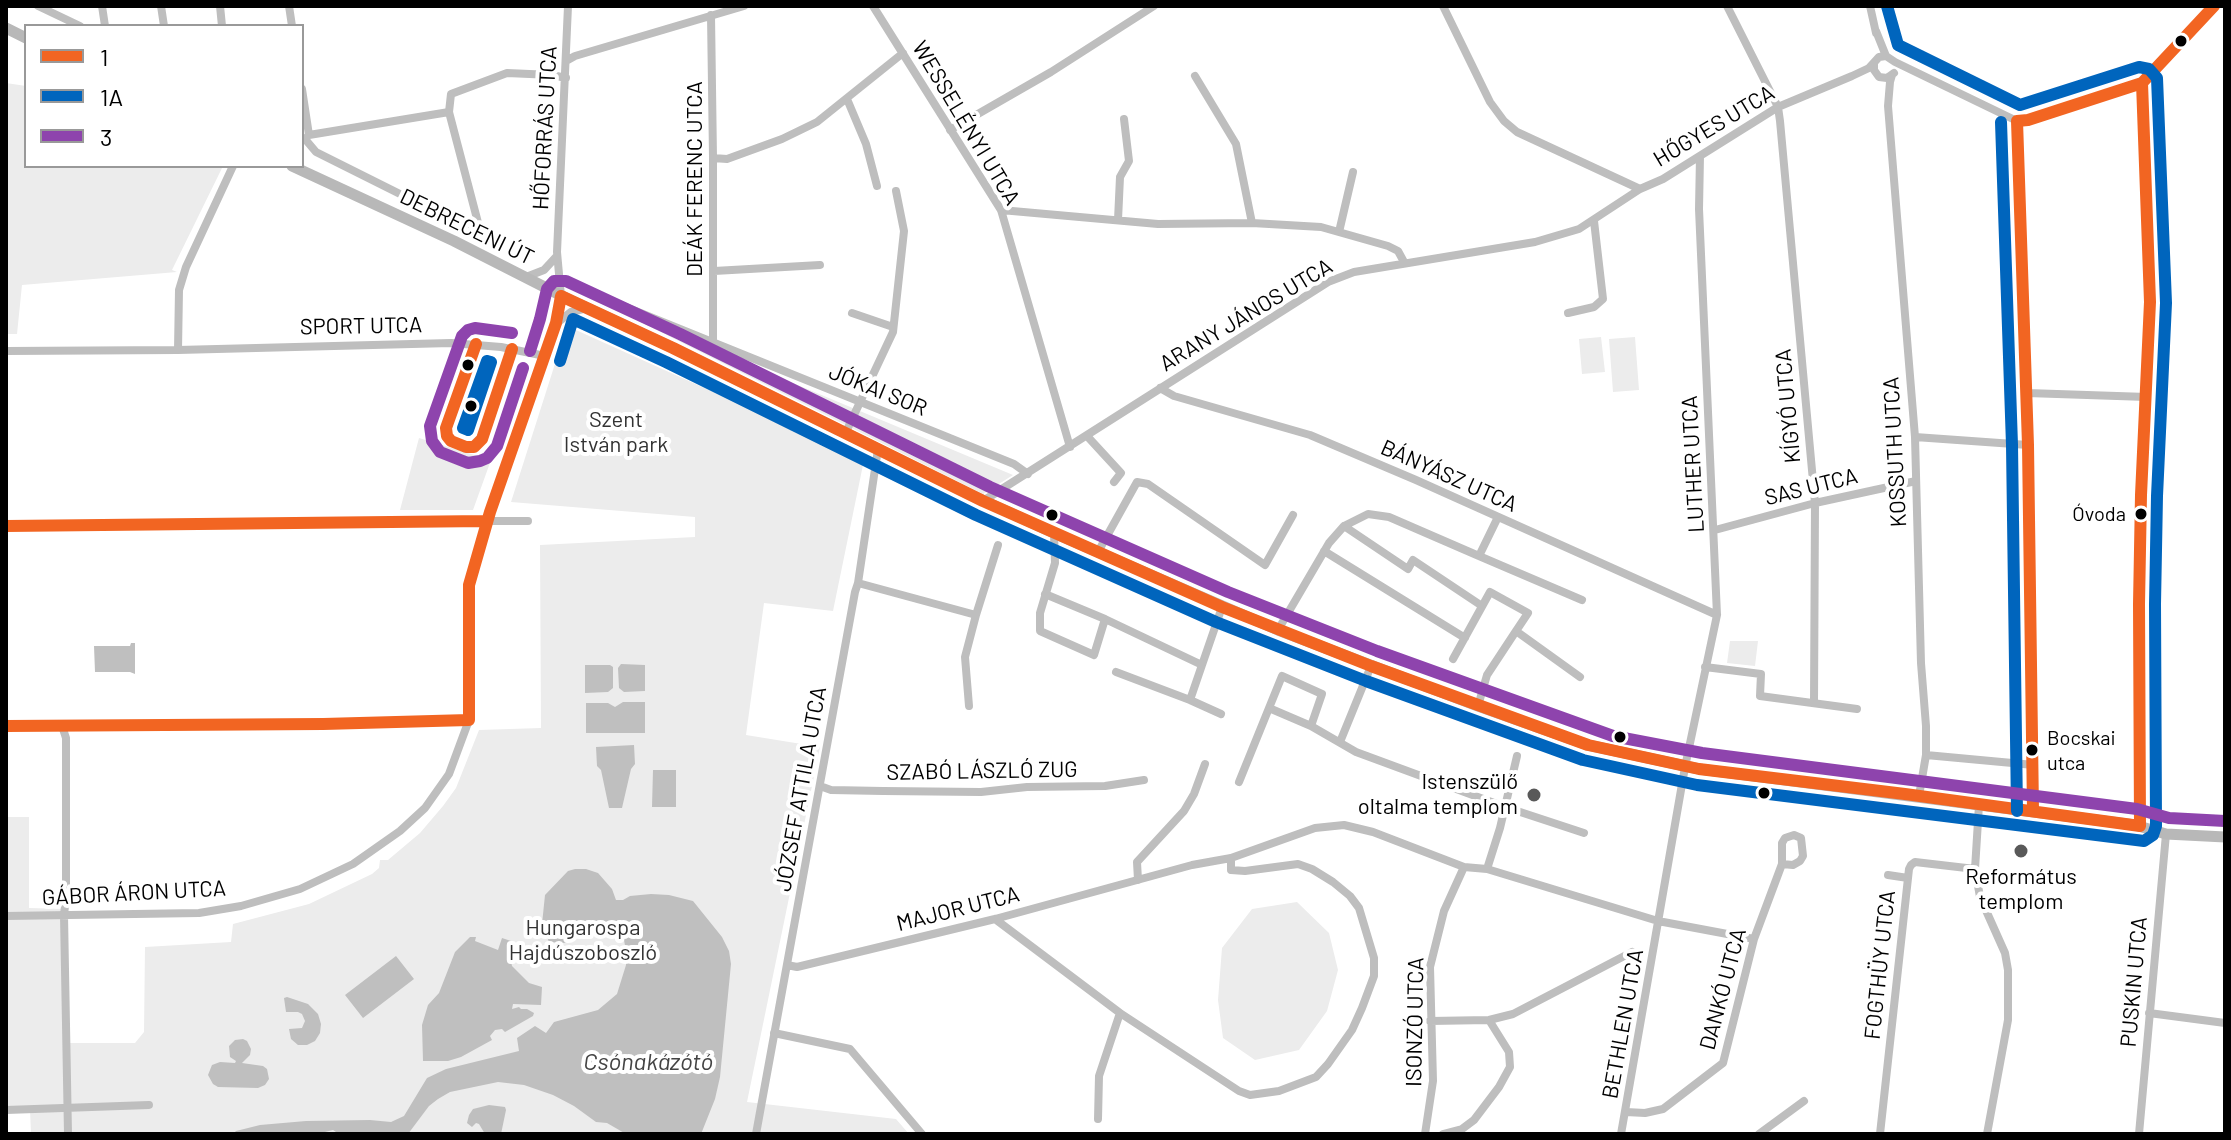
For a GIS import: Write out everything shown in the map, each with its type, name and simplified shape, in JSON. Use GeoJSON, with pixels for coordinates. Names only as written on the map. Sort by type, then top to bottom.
{"type":"FeatureCollection","features":[{"type":"Feature","properties":{"kind":"street"},"geometry":{"type":"LineString","coordinates":[[38,6],[76,24]]}},
{"type":"Feature","properties":{"kind":"street","name":"HŐFORRÁS UTCA"},"geometry":{"type":"LineString","coordinates":[[469,720],[468,596],[487,521],[556,323],[561,296],[557,252],[568,6]]}},
{"type":"Feature","properties":{"kind":"street"},"geometry":{"type":"LineString","coordinates":[[566,61],[744,6]]}},
{"type":"Feature","properties":{"kind":"street","name":"WESSELÉNYI UTCA"},"geometry":{"type":"LineString","coordinates":[[873,6],[1001,210],[1070,447]]}},
{"type":"Feature","properties":{"kind":"street"},"geometry":{"type":"LineString","coordinates":[[950,130],[1051,72],[1154,6]]}},
{"type":"Feature","properties":{"kind":"street"},"geometry":{"type":"LineString","coordinates":[[1443,6],[1490,102],[1510,127],[1640,189]]}},
{"type":"Feature","properties":{"kind":"street"},"geometry":{"type":"LineString","coordinates":[[1727,6],[1778,107]]}},
{"type":"Feature","properties":{"kind":"street"},"geometry":{"type":"LineString","coordinates":[[1870,6],[1876,31],[1894,70]]}},
{"type":"Feature","properties":{"kind":"street"},"geometry":{"type":"LineString","coordinates":[[1876,31],[1874,70],[1878,76],[1885,78],[1894,70],[1917,73],[2017,121],[2142,83],[2214,6]]}},
{"type":"Feature","properties":{"kind":"street","name":"DEÁK FERENC UTCA"},"geometry":{"type":"LineString","coordinates":[[711,15],[713,342]]}},
{"type":"Feature","properties":{"kind":"street"},"geometry":{"type":"LineString","coordinates":[[6,28],[24,37]]}},
{"type":"Feature","properties":{"kind":"street"},"geometry":{"type":"LineString","coordinates":[[713,158],[727,159],[782,139],[817,122],[903,53]]}},
{"type":"Feature","properties":{"kind":"street"},"geometry":{"type":"LineString","coordinates":[[1875,61],[1886,56]]}},
{"type":"Feature","properties":{"kind":"street","name":"HŐGYES UTCA"},"geometry":{"type":"LineString","coordinates":[[1640,189],[1663,179],[1778,107],[1852,76],[1875,61]]}},
{"type":"Feature","properties":{"kind":"street","name":"KOSSUTH UTCA"},"geometry":{"type":"LineString","coordinates":[[1894,70],[1888,106],[1915,437],[1921,663],[1926,726],[1926,755],[1919,796]]}},
{"type":"Feature","properties":{"kind":"street"},"geometry":{"type":"LineString","coordinates":[[449,112],[305,137],[316,152],[484,236],[449,112],[451,94],[507,73],[566,78]]}},
{"type":"Feature","properties":{"kind":"street"},"geometry":{"type":"LineString","coordinates":[[1195,76],[1236,144],[1252,223]]}},
{"type":"Feature","properties":{"kind":"street","name":"HŐGYES UTCA"},"geometry":{"type":"LineString","coordinates":[[1852,76],[1878,76]]}},
{"type":"Feature","properties":{"kind":"street","name":"KOSSUTH UTCA"},"geometry":{"type":"LineString","coordinates":[[1878,76],[1888,106]]}},
{"type":"Feature","properties":{"kind":"street"},"geometry":{"type":"LineString","coordinates":[[2137,826],[2141,495],[2150,302],[2142,83]]}},
{"type":"Feature","properties":{"kind":"street"},"geometry":{"type":"LineString","coordinates":[[847,99],[866,144],[877,186]]}},
{"type":"Feature","properties":{"kind":"street","name":"KÍGYÓ UTCA"},"geometry":{"type":"LineString","coordinates":[[1778,107],[1815,503],[1814,703]]}},
{"type":"Feature","properties":{"kind":"street"},"geometry":{"type":"LineString","coordinates":[[1118,220],[1120,177],[1129,161],[1124,119]]}},
{"type":"Feature","properties":{"kind":"street"},"geometry":{"type":"LineString","coordinates":[[2017,121],[2027,393],[2033,811]]}},
{"type":"Feature","properties":{"kind":"street","name":"LUTHER UTCA"},"geometry":{"type":"LineString","coordinates":[[1685,767],[1717,615],[1700,224],[1700,156]]}},
{"type":"Feature","properties":{"kind":"street"},"geometry":{"type":"LineString","coordinates":[[178,350],[179,290],[186,267],[232,168]]}},
{"type":"Feature","properties":{"kind":"street","name":"DEBRECENI ÚT"},"geometry":{"type":"LineString","coordinates":[[296,168],[1054,533],[1278,630],[1588,745],[1685,767],[2033,811],[2137,826],[2166,834],[2225,837]]}},
{"type":"Feature","properties":{"kind":"street"},"geometry":{"type":"LineString","coordinates":[[1339,232],[1353,172]]}},
{"type":"Feature","properties":{"kind":"street","name":"ARANY JÁNOS UTCA"},"geometry":{"type":"LineString","coordinates":[[983,501],[1328,282],[1354,272],[1404,262],[1549,239],[1594,221],[1640,189]]}},
{"type":"Feature","properties":{"kind":"street"},"geometry":{"type":"LineString","coordinates":[[845,434],[893,327],[904,231],[896,191]]}},
{"type":"Feature","properties":{"kind":"street"},"geometry":{"type":"LineString","coordinates":[[1001,210],[1158,224],[1252,223],[1321,227],[1388,246],[1398,251],[1404,262]]}},
{"type":"Feature","properties":{"kind":"street"},"geometry":{"type":"LineString","coordinates":[[1568,313],[1594,307],[1603,299],[1594,221]]}},
{"type":"Feature","properties":{"kind":"street"},"geometry":{"type":"LineString","coordinates":[[526,277],[549,267],[557,252]]}},
{"type":"Feature","properties":{"kind":"street"},"geometry":{"type":"LineString","coordinates":[[714,271],[820,265]]}},
{"type":"Feature","properties":{"kind":"street","name":"JÓKAI SOR"},"geometry":{"type":"LineString","coordinates":[[596,295],[1020,467],[1028,474]]}},
{"type":"Feature","properties":{"kind":"street"},"geometry":{"type":"LineString","coordinates":[[556,323],[571,312],[587,308]]}},
{"type":"Feature","properties":{"kind":"street"},"geometry":{"type":"LineString","coordinates":[[852,313],[893,327]]}},
{"type":"Feature","properties":{"kind":"street","name":"SPORT UTCA"},"geometry":{"type":"LineString","coordinates":[[6,351],[451,343],[501,347],[545,356]]}},
{"type":"Feature","properties":{"kind":"street","name":"BÁNYÁSZ UTCA"},"geometry":{"type":"LineString","coordinates":[[1160,388],[1174,396],[1310,435],[1717,615]]}},
{"type":"Feature","properties":{"kind":"street"},"geometry":{"type":"LineString","coordinates":[[2027,393],[2147,397]]}},
{"type":"Feature","properties":{"kind":"street"},"geometry":{"type":"LineString","coordinates":[[1087,436],[1121,473],[1114,482]]}},
{"type":"Feature","properties":{"kind":"street"},"geometry":{"type":"LineString","coordinates":[[1915,437],[2028,445]]}},
{"type":"Feature","properties":{"kind":"street","name":"JÓZSEF ATTILA UTCA"},"geometry":{"type":"LineString","coordinates":[[756,1134],[858,583],[878,449]]}},
{"type":"Feature","properties":{"kind":"street","name":"SAS UTCA"},"geometry":{"type":"LineString","coordinates":[[1715,530],[1815,503],[1916,481]]}},
{"type":"Feature","properties":{"kind":"street"},"geometry":{"type":"LineString","coordinates":[[1098,552],[1137,482],[1148,484],[1265,565],[1293,515]]}},
{"type":"Feature","properties":{"kind":"street"},"geometry":{"type":"LineString","coordinates":[[1278,630],[1324,551],[1344,526],[1368,514],[1389,517],[1582,600]]}},
{"type":"Feature","properties":{"kind":"street"},"geometry":{"type":"LineString","coordinates":[[1479,556],[1498,517]]}},
{"type":"Feature","properties":{"kind":"street"},"geometry":{"type":"LineString","coordinates":[[6,526],[528,521]]}},
{"type":"Feature","properties":{"kind":"street"},"geometry":{"type":"LineString","coordinates":[[1344,526],[1408,569],[1413,560],[1482,606]]}},
{"type":"Feature","properties":{"kind":"street"},"geometry":{"type":"LineString","coordinates":[[1054,533],[1055,563],[1040,613],[1040,631],[1094,655],[1105,619]]}},
{"type":"Feature","properties":{"kind":"street"},"geometry":{"type":"LineString","coordinates":[[969,706],[965,657],[998,545]]}},
{"type":"Feature","properties":{"kind":"street"},"geometry":{"type":"LineString","coordinates":[[1324,551],[1465,638]]}},
{"type":"Feature","properties":{"kind":"street"},"geometry":{"type":"LineString","coordinates":[[858,583],[976,615]]}},
{"type":"Feature","properties":{"kind":"street"},"geometry":{"type":"LineString","coordinates":[[1453,659],[1490,592],[1528,613],[1487,675],[1478,706]]}},
{"type":"Feature","properties":{"kind":"street"},"geometry":{"type":"LineString","coordinates":[[1045,594],[1202,665]]}},
{"type":"Feature","properties":{"kind":"street"},"geometry":{"type":"LineString","coordinates":[[1190,700],[1222,607]]}},
{"type":"Feature","properties":{"kind":"street"},"geometry":{"type":"LineString","coordinates":[[1516,631],[1580,677]]}},
{"type":"Feature","properties":{"kind":"street"},"geometry":{"type":"LineString","coordinates":[[1340,742],[1371,666]]}},
{"type":"Feature","properties":{"kind":"street"},"geometry":{"type":"LineString","coordinates":[[1705,667],[1761,674],[1760,696],[1857,709]]}},
{"type":"Feature","properties":{"kind":"street"},"geometry":{"type":"LineString","coordinates":[[1116,672],[1221,714]]}},
{"type":"Feature","properties":{"kind":"street"},"geometry":{"type":"LineString","coordinates":[[1239,782],[1282,676],[1322,694],[1311,726]]}},
{"type":"Feature","properties":{"kind":"street"},"geometry":{"type":"LineString","coordinates":[[1269,708],[1311,726],[1356,752],[1584,833]]}},
{"type":"Feature","properties":{"kind":"street"},"geometry":{"type":"LineString","coordinates":[[6,726],[469,720]]}},
{"type":"Feature","properties":{"kind":"street","name":"GÁBOR ÁRON UTCA"},"geometry":{"type":"LineString","coordinates":[[6,916],[199,913],[241,906],[300,889],[353,864],[400,831],[425,808],[449,774],[469,720]]}},
{"type":"Feature","properties":{"kind":"street"},"geometry":{"type":"LineString","coordinates":[[62,726],[66,738],[64,915],[68,1134]]}},
{"type":"Feature","properties":{"kind":"street"},"geometry":{"type":"LineString","coordinates":[[1926,755],[2034,765]]}},
{"type":"Feature","properties":{"kind":"street"},"geometry":{"type":"LineString","coordinates":[[1487,869],[1517,756]]}},
{"type":"Feature","properties":{"kind":"street"},"geometry":{"type":"LineString","coordinates":[[1138,880],[1137,862],[1184,811],[1205,764]]}},
{"type":"Feature","properties":{"kind":"street","name":"BETHLEN UTCA"},"geometry":{"type":"LineString","coordinates":[[1621,1134],[1685,767]]}},
{"type":"Feature","properties":{"kind":"street","name":"SZABÓ LÁSZLÓ ZUG"},"geometry":{"type":"LineString","coordinates":[[820,786],[844,790],[981,792],[1027,787],[1105,786],[1144,780]]}},
{"type":"Feature","properties":{"kind":"street"},"geometry":{"type":"LineString","coordinates":[[1979,805],[1975,869],[1980,897],[2005,953],[2008,972],[2008,1020],[1987,1134]]}},
{"type":"Feature","properties":{"kind":"street","name":"MAJOR UTCA"},"geometry":{"type":"LineString","coordinates":[[787,965],[797,967],[995,919],[1192,865],[1231,858],[1315,828],[1344,825],[1373,832],[1464,867],[1487,869],[1658,921]]}},
{"type":"Feature","properties":{"kind":"street","name":"PUSKIN UTCA"},"geometry":{"type":"LineString","coordinates":[[2139,1134],[2166,834]]}},
{"type":"Feature","properties":{"kind":"street"},"geometry":{"type":"LineString","coordinates":[[995,919],[1120,1013],[1239,1091],[1250,1095],[1279,1091],[1316,1077],[1328,1064],[1352,1030],[1374,976],[1374,958],[1359,908],[1333,882],[1298,864],[1231,870],[1231,858]]}},
{"type":"Feature","properties":{"kind":"street","name":"FOGTHÜY UTCA"},"geometry":{"type":"LineString","coordinates":[[1880,1134],[1911,865],[1915,862],[1975,869]]}},
{"type":"Feature","properties":{"kind":"street","name":"DANKÓ UTCA"},"geometry":{"type":"LineString","coordinates":[[1626,1112],[1645,1113],[1663,1109],[1723,1063],[1754,939],[1782,864]]}},
{"type":"Feature","properties":{"kind":"street","name":"ISONZÓ UTCA"},"geometry":{"type":"LineString","coordinates":[[1425,1134],[1433,1081],[1431,955],[1444,911],[1464,867]]}},
{"type":"Feature","properties":{"kind":"street"},"geometry":{"type":"LineString","coordinates":[[1888,875],[1908,879]]}},
{"type":"Feature","properties":{"kind":"street","name":"BETHLEN UTCA"},"geometry":{"type":"LineString","coordinates":[[1658,921],[1754,939]]}},
{"type":"Feature","properties":{"kind":"street"},"geometry":{"type":"LineString","coordinates":[[1430,1021],[1489,1020],[1526,1009],[1632,952]]}},
{"type":"Feature","properties":{"kind":"street"},"geometry":{"type":"LineString","coordinates":[[1098,1119],[1099,1076],[1120,1013]]}},
{"type":"Feature","properties":{"kind":"street"},"geometry":{"type":"LineString","coordinates":[[2149,1013],[2225,1023]]}},
{"type":"Feature","properties":{"kind":"street"},"geometry":{"type":"LineString","coordinates":[[1425,1134],[1462,1129],[1474,1120],[1507,1075],[1509,1052],[1489,1020]]}},
{"type":"Feature","properties":{"kind":"street"},"geometry":{"type":"LineString","coordinates":[[774,1033],[850,1049],[922,1134]]}},
{"type":"Feature","properties":{"kind":"street"},"geometry":{"type":"LineString","coordinates":[[1759,1134],[1804,1101]]}},
{"type":"Feature","properties":{"kind":"street"},"geometry":{"type":"LineString","coordinates":[[6,1110],[149,1105]]}},
{"type":"Feature","properties":{"kind":"green space"},"geometry":{"type":"Polygon","coordinates":[[[6,83],[24,86],[24,168],[222,168],[172,270],[177,272],[22,285],[17,334],[6,334],[6,83]]]}},
{"type":"Feature","properties":{"kind":"green space"},"geometry":{"type":"Polygon","coordinates":[[[611,307],[1013,475],[983,494],[611,307]]]}},
{"type":"Feature","properties":{"kind":"green space","name":"Hungarospa Hajdúszoboszló"},"geometry":{"type":"Polygon","coordinates":[[[567,326],[864,460],[833,611],[764,603],[746,735],[820,747],[747,1102],[896,1119],[909,1134],[31,1134],[30,1109],[6,1109],[6,817],[29,817],[29,908],[66,909],[66,1043],[135,1043],[144,1032],[145,947],[231,942],[233,924],[309,904],[372,874],[379,868],[380,860],[388,860],[420,833],[443,806],[456,788],[479,730],[541,728],[540,545],[695,537],[695,517],[511,502],[567,326]]]}},
{"type":"Feature","properties":{"kind":"green space"},"geometry":{"type":"Polygon","coordinates":[[[1601,337],[1605,372],[1582,374],[1579,339],[1601,337]]]}},
{"type":"Feature","properties":{"kind":"green space"},"geometry":{"type":"Polygon","coordinates":[[[1635,337],[1639,390],[1613,392],[1609,339],[1635,337]]]}},
{"type":"Feature","properties":{"kind":"green space"},"geometry":{"type":"Polygon","coordinates":[[[419,438],[491,460],[473,510],[400,510],[419,438]]]}},
{"type":"Feature","properties":{"kind":"green space"},"geometry":{"type":"Polygon","coordinates":[[[1730,641],[1758,641],[1755,666],[1727,663],[1730,641]]]}},
{"type":"Feature","properties":{"kind":"green space"},"geometry":{"type":"Polygon","coordinates":[[[1297,902],[1329,933],[1338,970],[1327,1011],[1299,1050],[1255,1060],[1223,1038],[1218,1000],[1222,948],[1252,909],[1297,902]]]}},
{"type":"Feature","properties":{"kind":"water"},"geometry":{"type":"Polygon","coordinates":[[[135,643],[135,674],[95,672],[94,646],[130,646],[135,643]]]}},
{"type":"Feature","properties":{"kind":"water"},"geometry":{"type":"Polygon","coordinates":[[[621,664],[645,665],[645,691],[624,692],[619,688],[618,668],[621,664]]]}},
{"type":"Feature","properties":{"kind":"water"},"geometry":{"type":"Polygon","coordinates":[[[585,665],[613,667],[613,688],[608,692],[585,693],[585,665]]]}},
{"type":"Feature","properties":{"kind":"water"},"geometry":{"type":"Polygon","coordinates":[[[623,702],[645,702],[645,733],[586,733],[586,703],[608,703],[615,707],[623,702]]]}},
{"type":"Feature","properties":{"kind":"water"},"geometry":{"type":"Polygon","coordinates":[[[634,745],[635,764],[631,769],[622,808],[609,808],[601,770],[597,766],[596,747],[634,745]]]}},
{"type":"Feature","properties":{"kind":"water"},"geometry":{"type":"Polygon","coordinates":[[[653,770],[676,770],[676,807],[652,807],[653,770]]]}},
{"type":"Feature","properties":{"kind":"water","name":"Csónakázótó"},"geometry":{"type":"Polygon","coordinates":[[[575,869],[598,873],[612,889],[616,900],[651,894],[693,901],[722,937],[729,951],[731,964],[720,1077],[701,1134],[626,1134],[607,1123],[596,1122],[553,1095],[524,1085],[498,1082],[450,1092],[429,1106],[408,1134],[339,1134],[333,1130],[317,1134],[233,1134],[260,1125],[306,1121],[391,1122],[404,1116],[427,1078],[446,1069],[519,1051],[517,1038],[535,1026],[546,1033],[554,1022],[598,1010],[617,994],[626,965],[624,940],[614,928],[604,926],[594,927],[564,943],[549,942],[542,924],[545,895],[568,871],[575,869]]]}},
{"type":"Feature","properties":{"kind":"water"},"geometry":{"type":"Polygon","coordinates":[[[470,937],[476,937],[475,941],[498,950],[502,938],[511,941],[508,948],[512,966],[529,983],[542,987],[541,1005],[513,1004],[512,1009],[527,1009],[534,1013],[533,1016],[505,1032],[495,1030],[490,1036],[492,1040],[461,1057],[448,1061],[423,1061],[422,1025],[428,1005],[439,993],[455,952],[470,937]]]}},
{"type":"Feature","properties":{"kind":"water"},"geometry":{"type":"Polygon","coordinates":[[[396,956],[414,979],[363,1018],[345,995],[396,956]]]}},
{"type":"Feature","properties":{"kind":"water"},"geometry":{"type":"Polygon","coordinates":[[[284,998],[308,1004],[318,1014],[320,1033],[315,1041],[298,1045],[291,1039],[289,1029],[302,1028],[305,1021],[298,1012],[286,1012],[284,998]]]}},
{"type":"Feature","properties":{"kind":"water"},"geometry":{"type":"Polygon","coordinates":[[[243,1039],[251,1049],[250,1055],[242,1063],[263,1066],[269,1079],[258,1088],[218,1087],[208,1075],[212,1065],[235,1063],[230,1057],[229,1046],[235,1040],[243,1039]]]}},
{"type":"Feature","properties":{"kind":"water"},"geometry":{"type":"Polygon","coordinates":[[[489,1105],[505,1107],[501,1134],[485,1134],[479,1124],[472,1127],[467,1123],[473,1109],[489,1105]]]}},
{"type":"Feature","properties":{"kind":"transit line","name":"1A"},"geometry":{"type":"LineString","coordinates":[[560,361],[573,319],[976,515],[1216,622],[1366,681],[1583,760],[1697,785],[2144,841],[2153,835],[2156,826],[2157,496],[2166,303],[2157,78],[2149,69],[2139,67],[2020,105],[1898,45],[1887,6]]}},
{"type":"Feature","properties":{"kind":"transit line","name":"1"},"geometry":{"type":"LineString","coordinates":[[6,726],[469,720],[469,585],[490,512],[556,323],[561,296],[983,501],[1222,607],[1371,666],[1588,745],[1699,769],[2140,826],[2141,495],[2150,302],[2142,83],[2214,6]]}},
{"type":"Feature","properties":{"kind":"transit line","name":"1"},"geometry":{"type":"LineString","coordinates":[[2033,811],[2028,445],[2017,121],[2142,83]]}},
{"type":"Feature","properties":{"kind":"transit line","name":"1A"},"geometry":{"type":"LineString","coordinates":[[2001,122],[2012,445],[2017,811]]}},
{"type":"Feature","properties":{"kind":"transit line","name":"3"},"geometry":{"type":"LineString","coordinates":[[530,351],[547,289],[554,281],[566,281],[990,487],[1228,592],[1377,651],[1613,736],[1702,753],[2137,809],[2169,818],[2225,821]]}},
{"type":"Feature","properties":{"kind":"transit line","name":"3"},"geometry":{"type":"LineString","coordinates":[[512,333],[475,328],[462,336],[430,426],[432,441],[440,452],[468,463],[487,458],[497,446],[523,368]]}},
{"type":"Feature","properties":{"kind":"transit line","name":"1"},"geometry":{"type":"LineString","coordinates":[[476,344],[446,428],[451,441],[466,447],[474,447],[482,439],[512,349]]}},
{"type":"Feature","properties":{"kind":"transit line","name":"1A"},"geometry":{"type":"LineString","coordinates":[[487,361],[491,362],[468,430],[463,428],[487,361]]}},
{"type":"Feature","properties":{"kind":"transit line","name":"1"},"geometry":{"type":"LineString","coordinates":[[6,526],[487,521]]}},
{"type":"Feature","properties":{"kind":"place","name":"Óvoda"},"geometry":{"type":"Point","coordinates":[2141,514]}},
{"type":"Feature","properties":{"kind":"place","name":"Bocskai utca"},"geometry":{"type":"Point","coordinates":[2032,750]}},
{"type":"Feature","properties":{"kind":"place","name":"Istenszülő oltalma templom"},"geometry":{"type":"Point","coordinates":[1534,795]}},
{"type":"Feature","properties":{"kind":"place","name":"Református templom"},"geometry":{"type":"Point","coordinates":[2021,851]}},
{"type":"Feature","properties":{"kind":"park label","name":"Szent István park"},"geometry":{"type":"Point","coordinates":[616,432]}}]}
